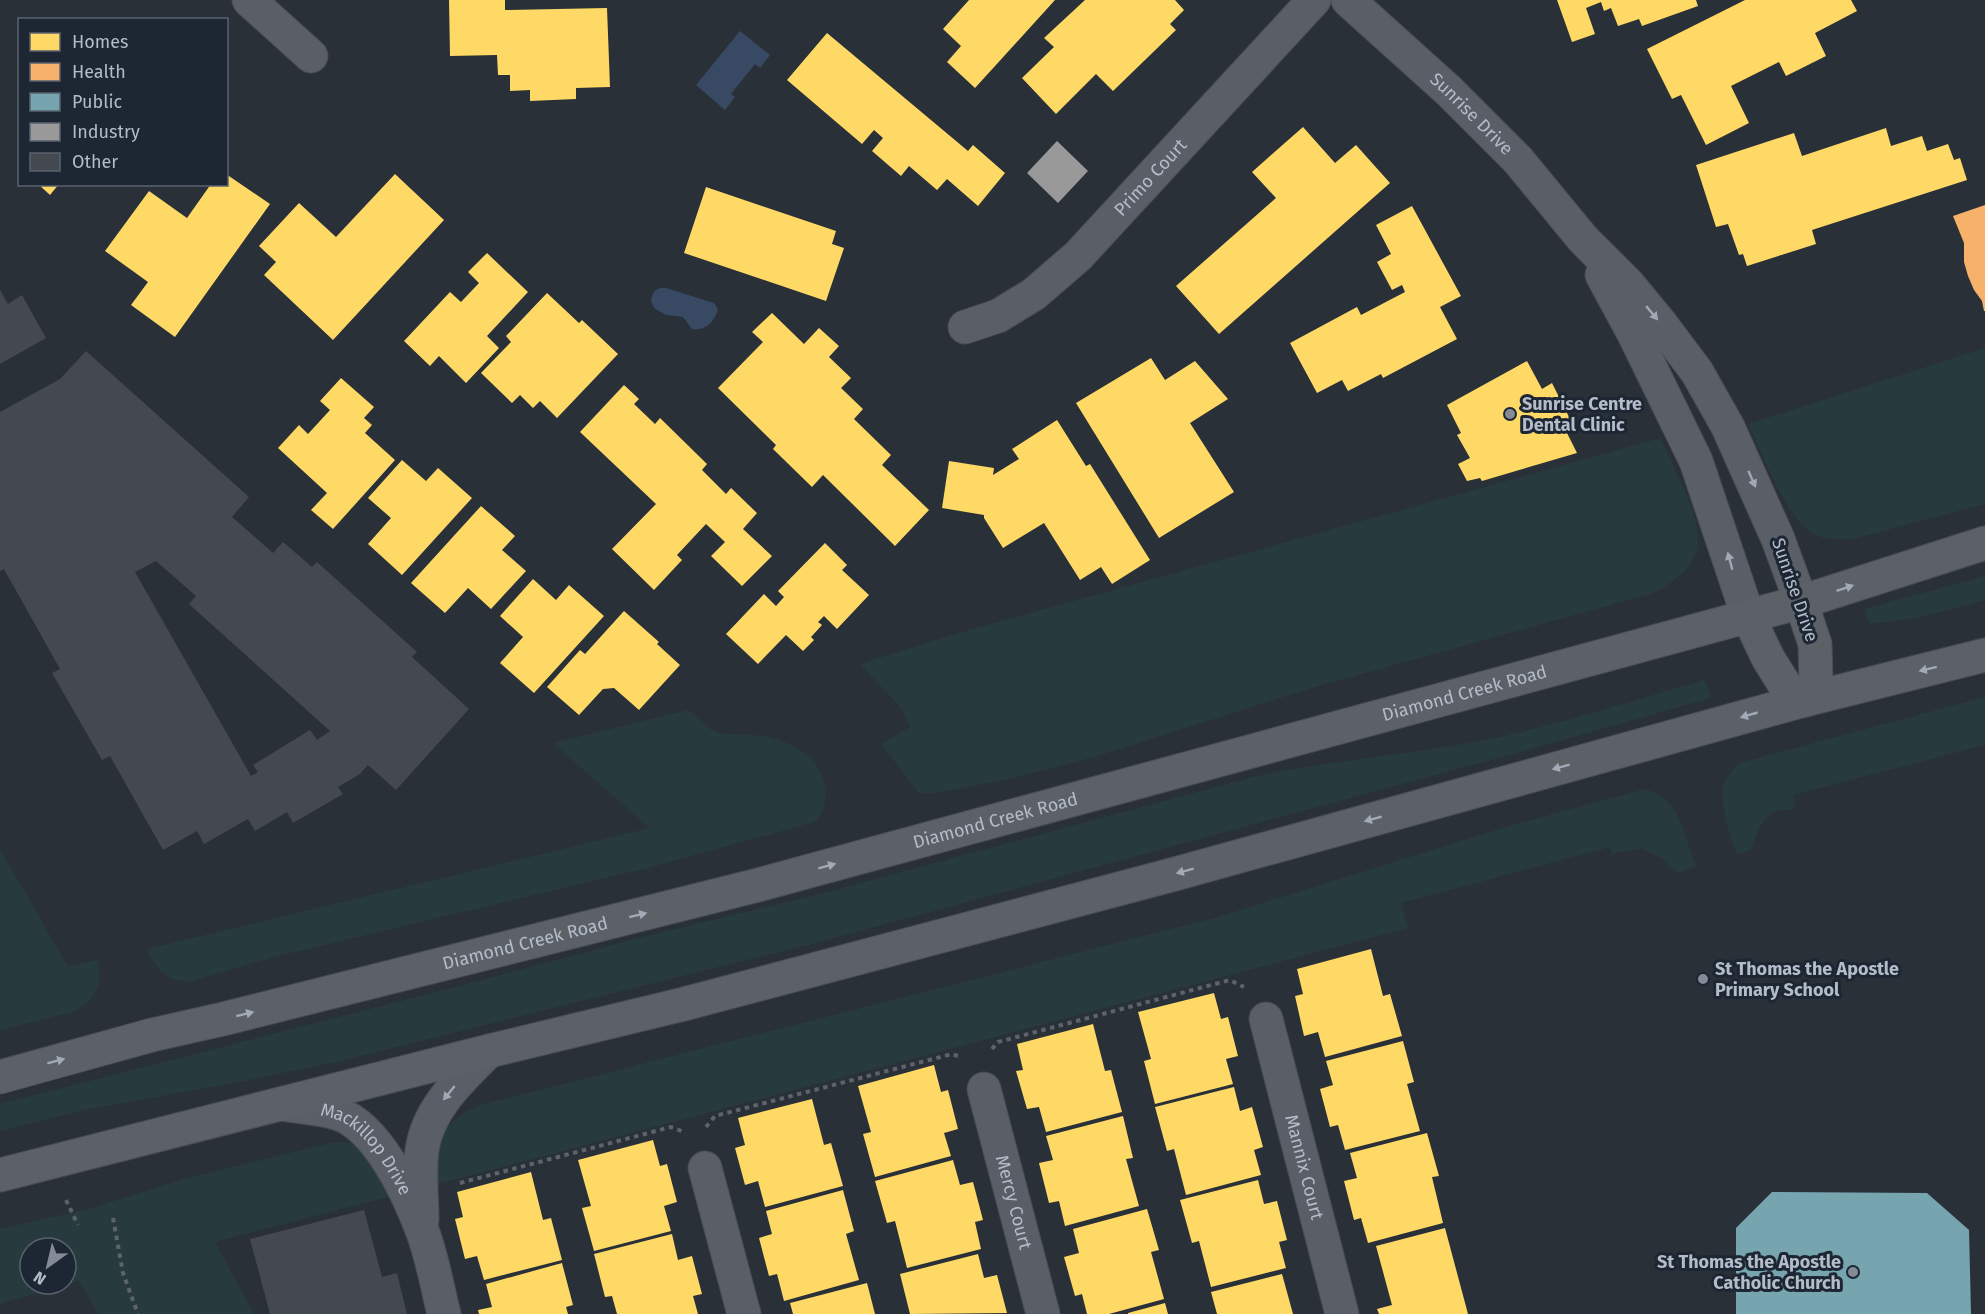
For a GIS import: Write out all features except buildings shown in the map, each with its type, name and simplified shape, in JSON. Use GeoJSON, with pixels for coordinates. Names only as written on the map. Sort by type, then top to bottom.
{"type":"FeatureCollection","features":[{"type":"Feature","properties":{"kind":"main road","name":"Diamond Creek Road"},"geometry":{"type":"LineString","coordinates":[[0,1077],[152,1035],[758,885],[1802,602],[1985,543]]}},
{"type":"Feature","properties":{"kind":"main road","name":"Sunrise Drive"},"geometry":{"type":"LineString","coordinates":[[1748,616],[1768,658],[1786,687],[1805,700],[1816,680],[1815,644],[1802,602]]}},
{"type":"Feature","properties":{"kind":"main road"},"geometry":{"type":"LineString","coordinates":[[0,1175],[684,1004],[1011,918],[1805,700],[1985,655]]}},
{"type":"Feature","properties":{"kind":"street"},"geometry":{"type":"LineString","coordinates":[[249,0],[311,56]]}},
{"type":"Feature","properties":{"kind":"street","name":"Primo Court"},"geometry":{"type":"LineString","coordinates":[[965,327],[998,315],[1034,294],[1077,256],[1314,0]]}},
{"type":"Feature","properties":{"kind":"street","name":"Sunrise Drive"},"geometry":{"type":"LineString","coordinates":[[1348,0],[1449,91],[1518,160],[1583,239],[1628,284],[1661,324],[1692,368],[1728,427],[1778,539],[1802,602]]}},
{"type":"Feature","properties":{"kind":"street","name":"Sunrise Drive"},"geometry":{"type":"LineString","coordinates":[[1583,239],[1696,461],[1748,616]]}},
{"type":"Feature","properties":{"kind":"street"},"geometry":{"type":"LineString","coordinates":[[1661,390],[1692,368]]}},
{"type":"Feature","properties":{"kind":"street","name":"Mannix Court"},"geometry":{"type":"LineString","coordinates":[[1266,1019],[1342,1314]]}},
{"type":"Feature","properties":{"kind":"street","name":"Mackillop Drive"},"geometry":{"type":"LineString","coordinates":[[422,1231],[422,1149],[430,1122],[448,1093],[489,1051]]}},
{"type":"Feature","properties":{"kind":"street","name":"Mercy Court"},"geometry":{"type":"LineString","coordinates":[[984,1089],[1043,1314]]}},
{"type":"Feature","properties":{"kind":"street","name":"Mackillop Drive"},"geometry":{"type":"LineString","coordinates":[[280,1104],[339,1114],[363,1128],[380,1147],[422,1231],[444,1314]]}},
{"type":"Feature","properties":{"kind":"street"},"geometry":{"type":"LineString","coordinates":[[705,1168],[744,1314]]}},
{"type":"Feature","properties":{"kind":"path"},"geometry":{"type":"LineString","coordinates":[[987,1055],[998,1042],[1230,980],[1258,993],[1266,1019]]}},
{"type":"Feature","properties":{"kind":"path"},"geometry":{"type":"LineString","coordinates":[[452,1185],[671,1127],[684,1132],[707,1126],[715,1116],[952,1054],[966,1059]]}},
{"type":"Feature","properties":{"kind":"path"},"geometry":{"type":"LineString","coordinates":[[113,1218],[123,1273],[138,1314]]}},
{"type":"Feature","properties":{"kind":"green space"},"geometry":{"type":"Polygon","coordinates":[[[1985,348],[1985,504],[1853,539],[1825,538],[1805,528],[1795,517],[1776,486],[1748,424],[1985,348]]]}},
{"type":"Feature","properties":{"kind":"green space"},"geometry":{"type":"Polygon","coordinates":[[[1661,438],[1691,507],[1698,536],[1697,549],[1684,572],[1654,593],[1315,687],[1094,757],[1006,780],[928,794],[918,792],[881,744],[910,727],[902,709],[860,664],[955,634],[1661,438]]]}},
{"type":"Feature","properties":{"kind":"green space"},"geometry":{"type":"Polygon","coordinates":[[[1985,576],[1985,600],[1918,618],[1870,624],[1864,609],[1985,576]]]}},
{"type":"Feature","properties":{"kind":"green space"},"geometry":{"type":"Polygon","coordinates":[[[1705,680],[1711,698],[823,941],[336,1062],[90,1109],[0,1131],[0,1104],[635,939],[831,891],[1257,776],[1447,747],[1503,736],[1561,722],[1705,680]]]}},
{"type":"Feature","properties":{"kind":"green space"},"geometry":{"type":"Polygon","coordinates":[[[1985,697],[1985,745],[1793,795],[1795,809],[1779,810],[1770,815],[1759,829],[1751,850],[1737,855],[1726,819],[1723,790],[1725,780],[1739,763],[1985,697]]]}},
{"type":"Feature","properties":{"kind":"green space"},"geometry":{"type":"Polygon","coordinates":[[[688,710],[717,732],[774,738],[804,753],[812,760],[823,778],[825,803],[818,819],[648,868],[274,957],[188,982],[171,979],[151,959],[147,949],[650,828],[553,743],[688,710]]]}},
{"type":"Feature","properties":{"kind":"green space"},"geometry":{"type":"Polygon","coordinates":[[[1645,789],[1667,801],[1674,810],[1680,820],[1697,867],[1677,873],[1661,858],[1641,848],[1612,854],[1610,847],[1401,903],[1408,928],[434,1185],[442,1136],[456,1119],[481,1105],[1218,917],[1509,826],[1645,789]]]}},
{"type":"Feature","properties":{"kind":"green space"},"geometry":{"type":"Polygon","coordinates":[[[0,849],[68,967],[97,960],[99,984],[94,995],[76,1011],[0,1030],[0,849]]]}},
{"type":"Feature","properties":{"kind":"green space"},"geometry":{"type":"Polygon","coordinates":[[[334,1142],[355,1145],[364,1152],[386,1189],[388,1197],[215,1242],[254,1314],[98,1314],[78,1281],[78,1236],[18,1236],[18,1296],[27,1296],[0,1304],[0,1229],[92,1208],[181,1180],[334,1142]]]}},
{"type":"Feature","properties":{"kind":"water"},"geometry":{"type":"Polygon","coordinates":[[[740,31],[770,55],[760,68],[755,64],[731,94],[735,97],[725,110],[696,85],[740,31]]]}},
{"type":"Feature","properties":{"kind":"water"},"geometry":{"type":"Polygon","coordinates":[[[666,288],[714,303],[718,309],[709,325],[701,329],[692,329],[683,317],[666,315],[654,308],[651,300],[653,294],[658,289],[666,288]]]}},
{"type":"Feature","properties":{"kind":"place","name":"Sunrise Centre Dental Clinic"},"geometry":{"type":"Point","coordinates":[1510,414]}},
{"type":"Feature","properties":{"kind":"place","name":"St Thomas the Apostle Primary School"},"geometry":{"type":"Point","coordinates":[1703,979]}},
{"type":"Feature","properties":{"kind":"place","name":"St Thomas the Apostle Catholic Church"},"geometry":{"type":"Point","coordinates":[1853,1272]}}]}
